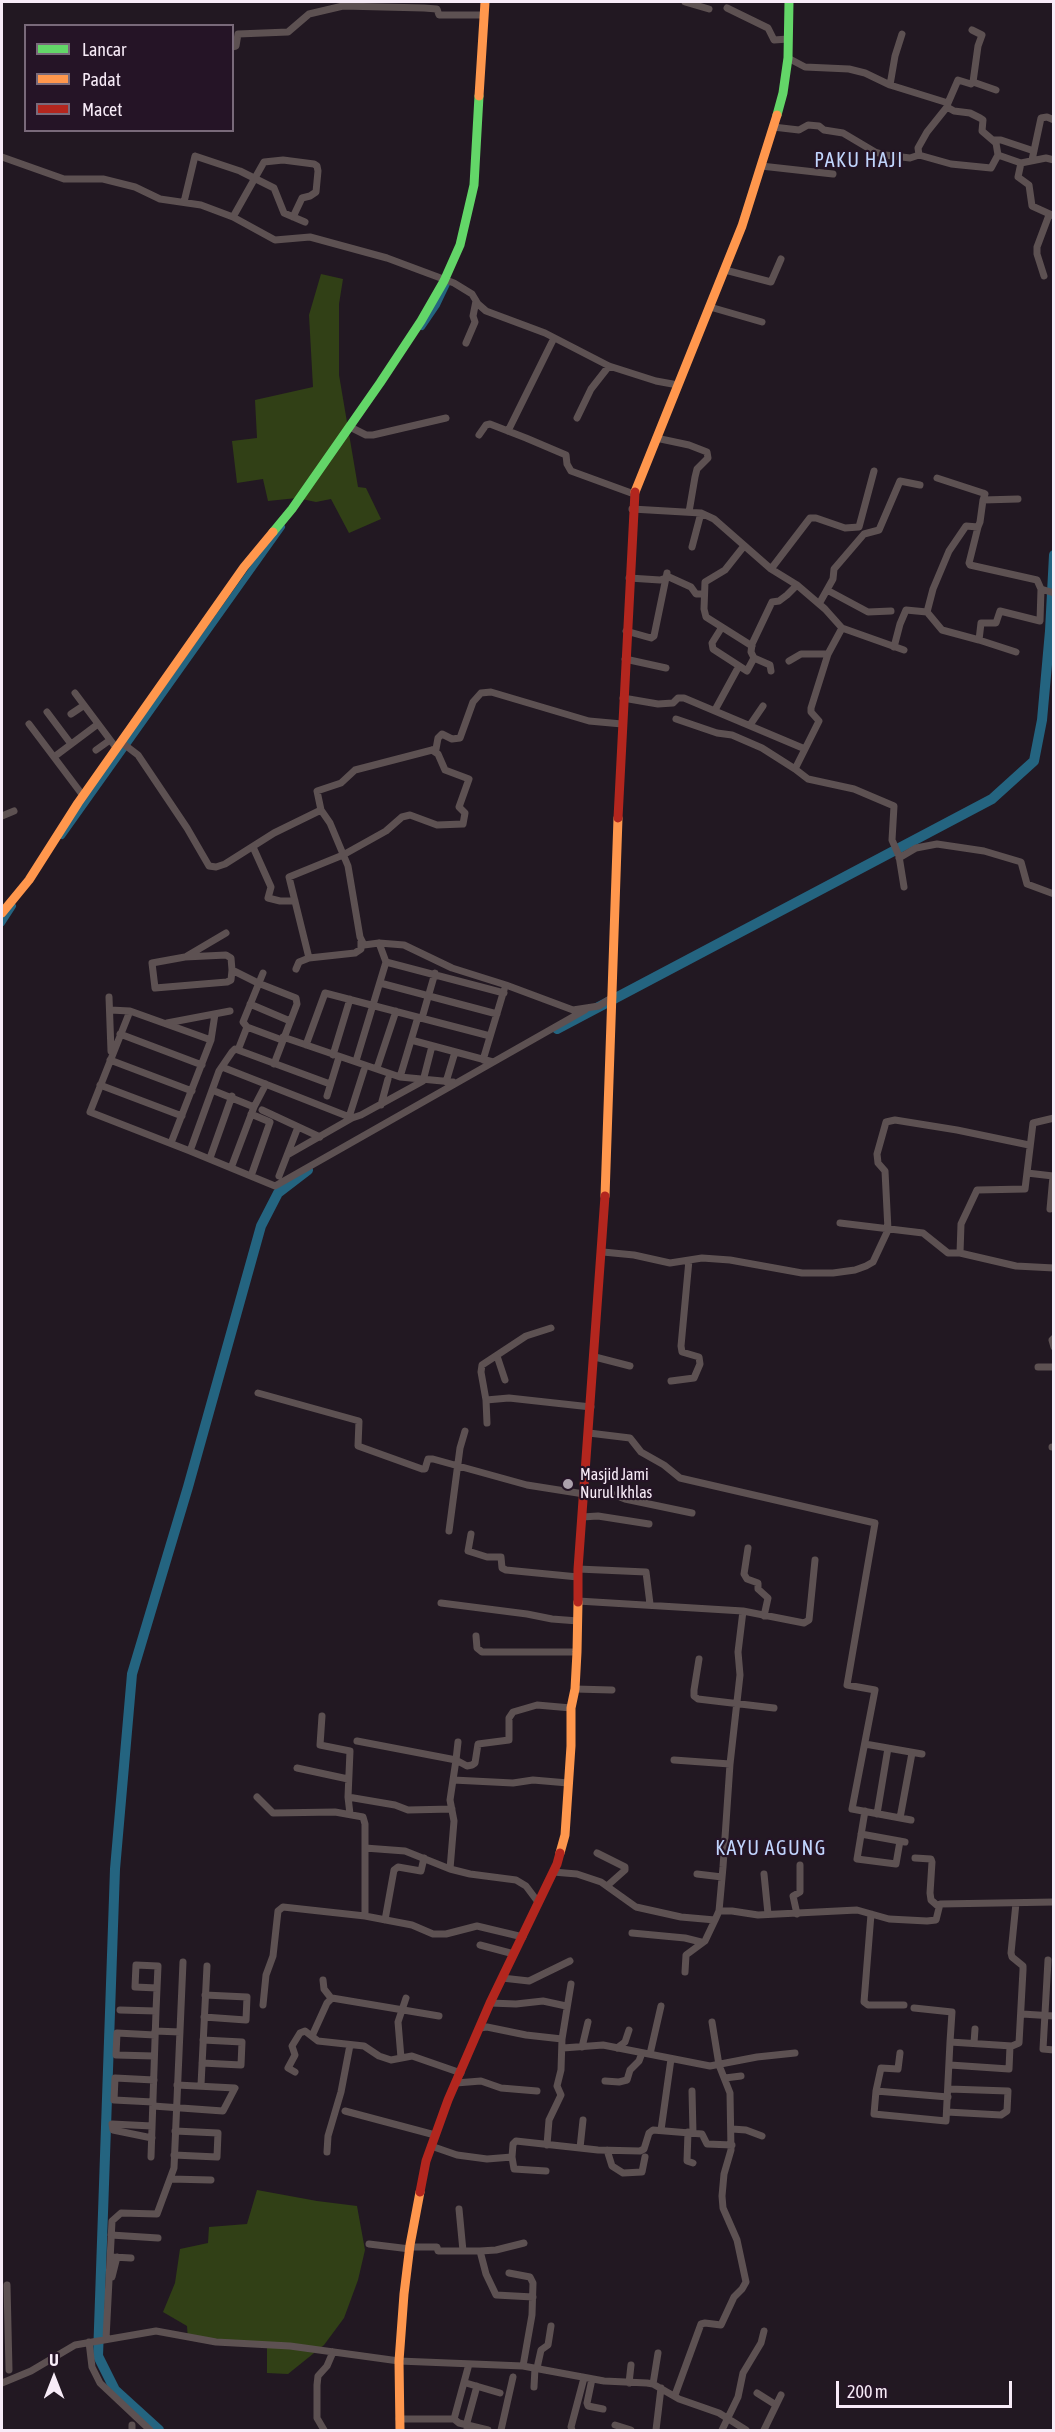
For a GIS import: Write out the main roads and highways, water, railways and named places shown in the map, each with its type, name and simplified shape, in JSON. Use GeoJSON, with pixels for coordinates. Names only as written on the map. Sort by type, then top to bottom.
{"type":"FeatureCollection","features":[{"type":"Feature","properties":{"kind":"waterway"},"geometry":{"type":"LineString","coordinates":[[422,327],[437,305],[447,284]]}},
{"type":"Feature","properties":{"kind":"waterway"},"geometry":{"type":"LineString","coordinates":[[62,836],[282,527]]}},
{"type":"Feature","properties":{"kind":"waterway"},"geometry":{"type":"LineString","coordinates":[[557,1029],[992,799],[1034,761],[1042,720],[1054,555]]}},
{"type":"Feature","properties":{"kind":"waterway"},"geometry":{"type":"LineString","coordinates":[[2,923],[13,906]]}},
{"type":"Feature","properties":{"kind":"waterway"},"geometry":{"type":"LineString","coordinates":[[159,2430],[115,2390],[98,2356],[115,1869],[132,1674],[188,1487],[261,1226],[278,1193],[308,1170]]}},
{"type":"Feature","properties":{"kind":"place","name":"Masjid Jami Nurul Ikhlas"},"geometry":{"type":"Point","coordinates":[568,1484]}},
{"type":"Feature","properties":{"kind":"district","name":"PAKU HAJI"},"geometry":{"type":"Point","coordinates":[859,161]}},
{"type":"Feature","properties":{"kind":"district","name":"KAYU AGUNG"},"geometry":{"type":"Point","coordinates":[771,1849]}}]}
